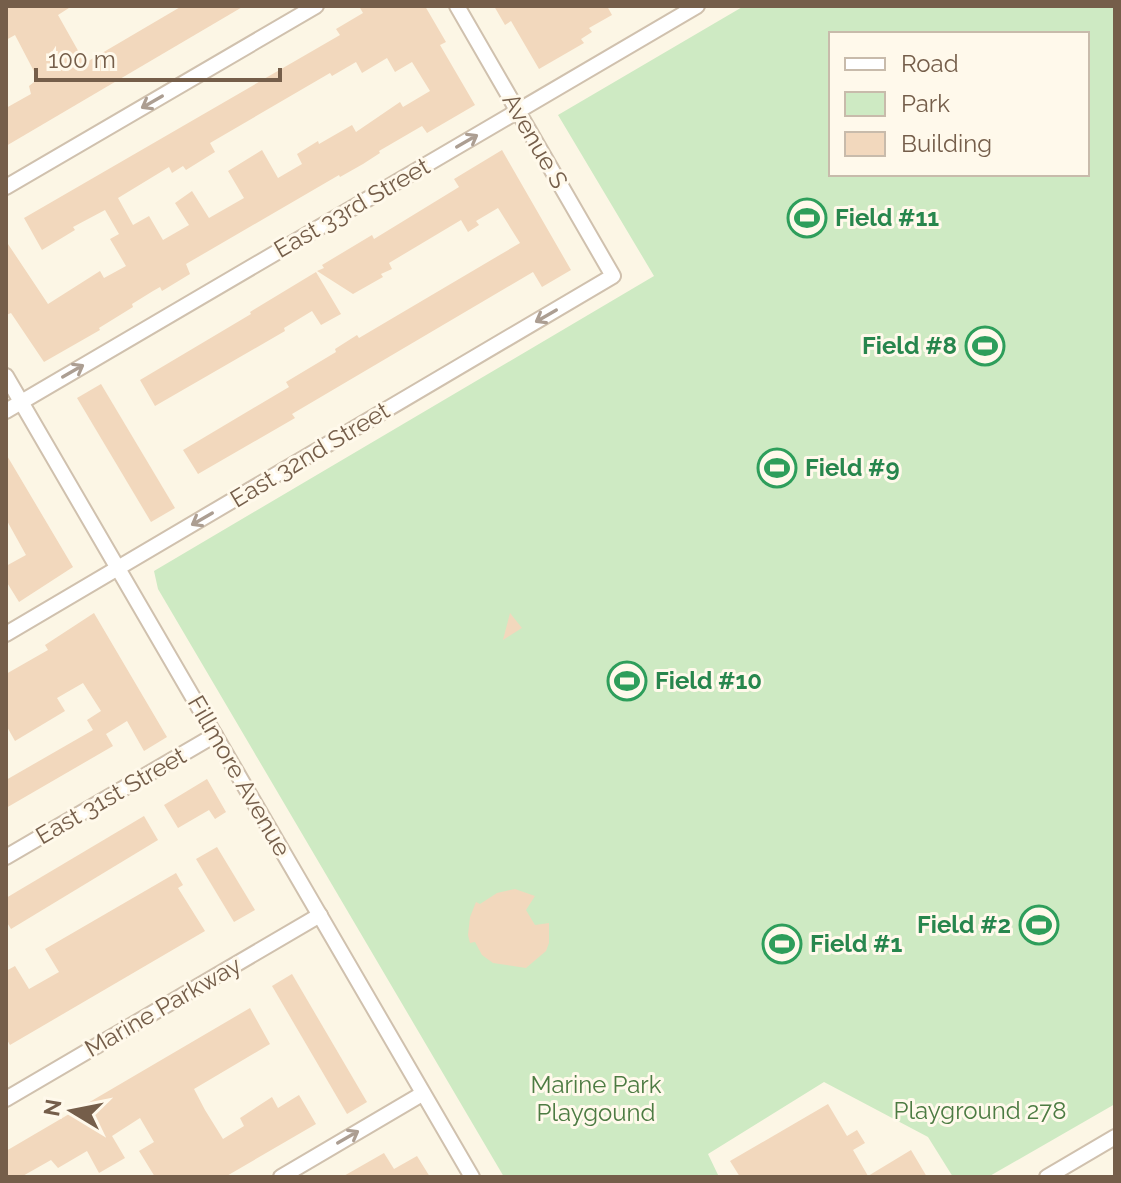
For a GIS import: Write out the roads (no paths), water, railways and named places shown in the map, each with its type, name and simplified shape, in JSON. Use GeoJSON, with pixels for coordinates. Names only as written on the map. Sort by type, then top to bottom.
{"type":"FeatureCollection","features":[{"type":"Feature","properties":{"kind":"street"},"geometry":{"type":"LineString","coordinates":[[6,187],[316,6]]}},
{"type":"Feature","properties":{"kind":"street","name":"Avenue S"},"geometry":{"type":"LineString","coordinates":[[457,6],[613,276]]}},
{"type":"Feature","properties":{"kind":"street","name":"East 33rd Street"},"geometry":{"type":"LineString","coordinates":[[6,411],[697,6]]}},
{"type":"Feature","properties":{"kind":"street","name":"East 32nd Street"},"geometry":{"type":"LineString","coordinates":[[6,634],[613,276]]}},
{"type":"Feature","properties":{"kind":"street","name":"Fillmore Avenue"},"geometry":{"type":"LineString","coordinates":[[6,376],[472,1177]]}},
{"type":"Feature","properties":{"kind":"street","name":"East 31st Street"},"geometry":{"type":"LineString","coordinates":[[6,857],[215,735]]}},
{"type":"Feature","properties":{"kind":"street","name":"Marine Parkway"},"geometry":{"type":"LineString","coordinates":[[6,1099],[320,915]]}},
{"type":"Feature","properties":{"kind":"street"},"geometry":{"type":"LineString","coordinates":[[281,1177],[422,1094]]}},
{"type":"Feature","properties":{"kind":"street"},"geometry":{"type":"LineString","coordinates":[[1047,1177],[1115,1137]]}},
{"type":"Feature","properties":{"kind":"place","name":"Field #11"},"geometry":{"type":"Point","coordinates":[807,218]}},
{"type":"Feature","properties":{"kind":"place","name":"Field #8"},"geometry":{"type":"Point","coordinates":[985,346]}},
{"type":"Feature","properties":{"kind":"place","name":"Field #9"},"geometry":{"type":"Point","coordinates":[777,468]}},
{"type":"Feature","properties":{"kind":"place","name":"Field #10"},"geometry":{"type":"Point","coordinates":[627,681]}},
{"type":"Feature","properties":{"kind":"place","name":"Field #2"},"geometry":{"type":"Point","coordinates":[1039,925]}},
{"type":"Feature","properties":{"kind":"place","name":"Field #1"},"geometry":{"type":"Point","coordinates":[782,944]}},
{"type":"Feature","properties":{"kind":"park label","name":"Marine Park Playgound"},"geometry":{"type":"Point","coordinates":[596,1099]}},
{"type":"Feature","properties":{"kind":"park label","name":"Playground 278"},"geometry":{"type":"Point","coordinates":[980,1111]}}]}
